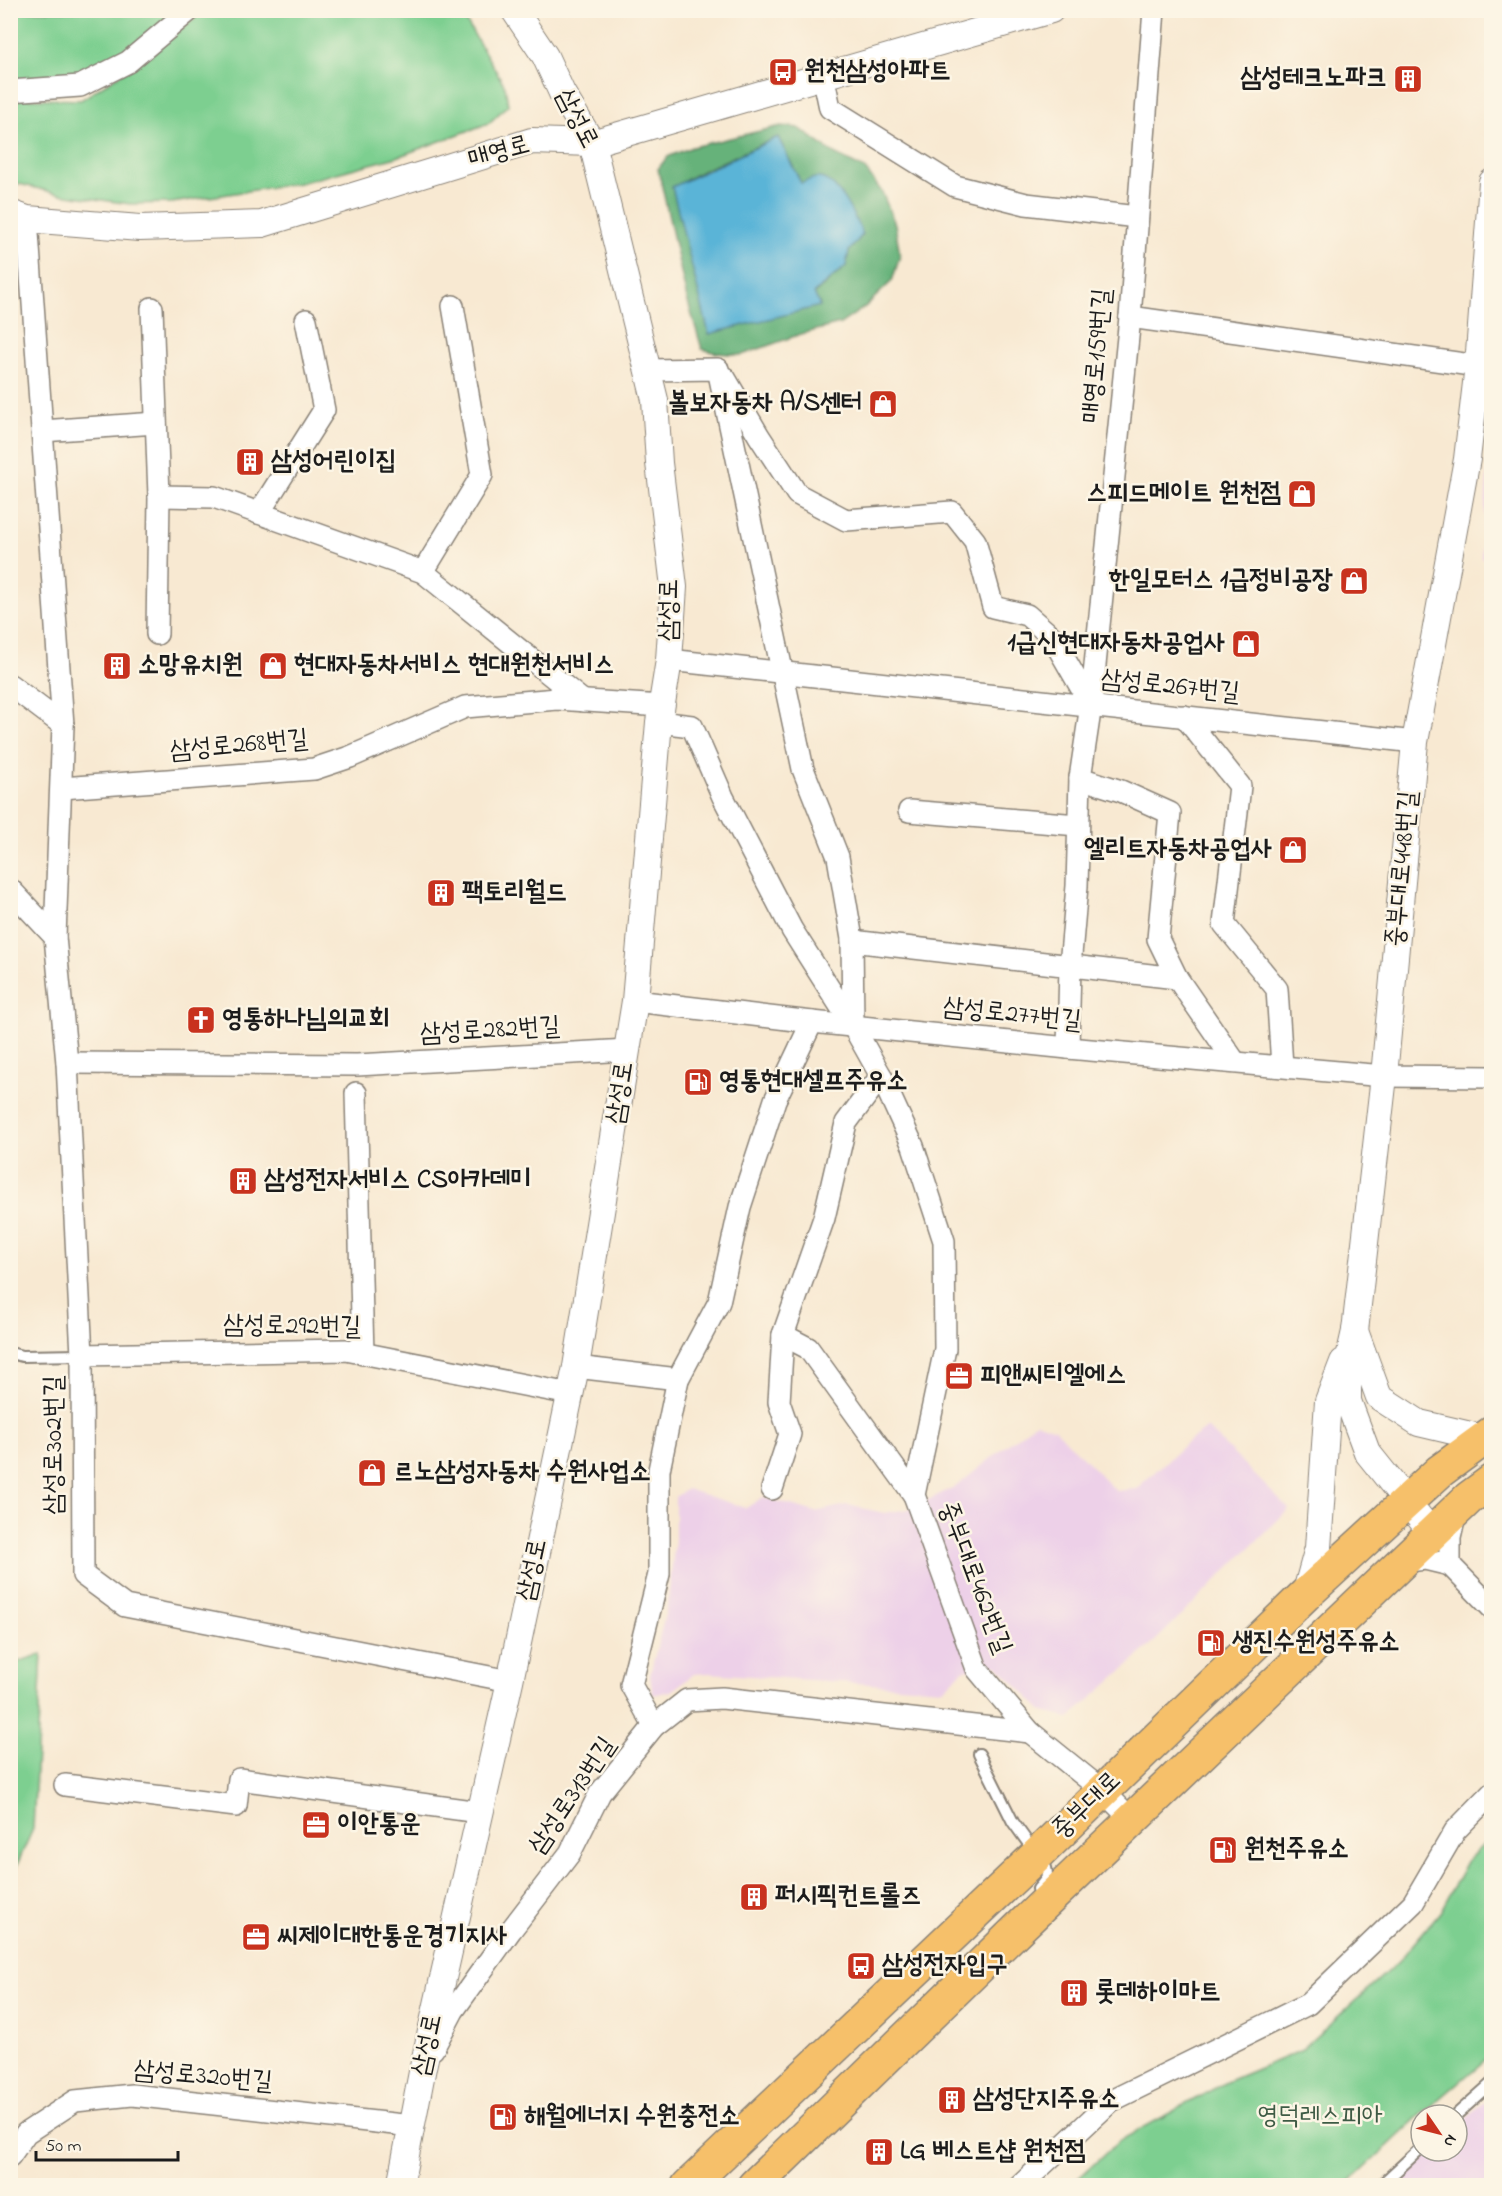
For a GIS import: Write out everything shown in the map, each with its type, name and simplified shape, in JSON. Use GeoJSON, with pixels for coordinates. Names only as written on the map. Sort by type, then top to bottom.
{"type":"FeatureCollection","features":[{"type":"Feature","properties":{"kind":"main road","name":"중부대로"},"geometry":{"type":"LineString","coordinates":[[687,2186],[1103,1791],[1339,1563],[1440,1471],[1487,1435]]}},
{"type":"Feature","properties":{"kind":"main road","name":"중부대로"},"geometry":{"type":"LineString","coordinates":[[754,2186],[1020,1918],[1132,1820],[1456,1510],[1491,1481]]}},
{"type":"Feature","properties":{"kind":"main road"},"geometry":{"type":"LineString","coordinates":[[1275,1683],[1272,1674],[1274,1665],[1348,1589],[1351,1578],[1339,1563]]}},
{"type":"Feature","properties":{"kind":"street"},"geometry":{"type":"LineString","coordinates":[[10,91],[80,86],[128,62],[190,10]]}},
{"type":"Feature","properties":{"kind":"street","name":"삼성로"},"geometry":{"type":"LineString","coordinates":[[400,2186],[423,2067],[510,1681],[576,1367],[635,1001],[661,714],[669,660],[674,587],[659,463],[655,400],[592,143],[562,93],[544,56],[514,10]]}},
{"type":"Feature","properties":{"kind":"street","name":"매영로"},"geometry":{"type":"LineString","coordinates":[[19,216],[140,228],[262,224],[532,141],[592,143],[1051,10]]}},
{"type":"Feature","properties":{"kind":"street","name":"매영로159번길"},"geometry":{"type":"LineString","coordinates":[[1068,1048],[1080,778],[1091,705],[1130,317],[1154,10]]}},
{"type":"Feature","properties":{"kind":"street"},"geometry":{"type":"LineString","coordinates":[[823,75],[830,108],[955,186],[1026,204],[1137,217]]}},
{"type":"Feature","properties":{"kind":"street","name":"중부대로448번길"},"geometry":{"type":"LineString","coordinates":[[1432,1533],[1367,1452],[1348,1401],[1348,1362],[1355,1331],[1384,1076],[1416,742],[1467,459],[1478,366],[1491,182]]}},
{"type":"Feature","properties":{"kind":"street","name":"삼성로302번길"},"geometry":{"type":"LineString","coordinates":[[19,216],[42,431],[63,725],[55,937],[67,1063],[82,1355],[82,1575],[125,1606],[510,1681]]}},
{"type":"Feature","properties":{"kind":"street"},"geometry":{"type":"LineString","coordinates":[[423,572],[482,475],[453,306]]}},
{"type":"Feature","properties":{"kind":"street"},"geometry":{"type":"LineString","coordinates":[[152,308],[159,496],[157,633]]}},
{"type":"Feature","properties":{"kind":"street"},"geometry":{"type":"LineString","coordinates":[[1130,317],[1478,366]]}},
{"type":"Feature","properties":{"kind":"street"},"geometry":{"type":"LineString","coordinates":[[259,513],[324,410],[306,320]]}},
{"type":"Feature","properties":{"kind":"street"},"geometry":{"type":"LineString","coordinates":[[648,370],[718,369]]}},
{"type":"Feature","properties":{"kind":"street"},"geometry":{"type":"LineString","coordinates":[[718,369],[797,494],[846,520],[952,512],[975,542],[993,607],[1027,615],[1052,637],[1091,705]]}},
{"type":"Feature","properties":{"kind":"street"},"geometry":{"type":"LineString","coordinates":[[718,369],[803,769],[838,857],[852,941],[853,1026]]}},
{"type":"Feature","properties":{"kind":"street"},"geometry":{"type":"LineString","coordinates":[[42,431],[156,423]]}},
{"type":"Feature","properties":{"kind":"street"},"geometry":{"type":"LineString","coordinates":[[159,496],[214,497],[423,572],[584,701]]}},
{"type":"Feature","properties":{"kind":"street","name":"삼성로267번길"},"geometry":{"type":"LineString","coordinates":[[669,660],[1416,742]]}},
{"type":"Feature","properties":{"kind":"street"},"geometry":{"type":"LineString","coordinates":[[10,685],[63,725]]}},
{"type":"Feature","properties":{"kind":"street","name":"삼성로268번길"},"geometry":{"type":"LineString","coordinates":[[62,788],[314,769],[351,756],[465,706],[557,699],[584,701],[661,714],[692,726],[723,797],[792,930],[853,1026]]}},
{"type":"Feature","properties":{"kind":"street"},"geometry":{"type":"LineString","coordinates":[[1184,716],[1240,786],[1224,924],[1277,989],[1282,1066]]}},
{"type":"Feature","properties":{"kind":"street"},"geometry":{"type":"LineString","coordinates":[[1080,778],[1121,791],[1170,813],[1158,939],[1177,978],[1235,1062]]}},
{"type":"Feature","properties":{"kind":"street"},"geometry":{"type":"LineString","coordinates":[[909,811],[1078,825]]}},
{"type":"Feature","properties":{"kind":"street"},"geometry":{"type":"LineString","coordinates":[[10,889],[55,937]]}},
{"type":"Feature","properties":{"kind":"street"},"geometry":{"type":"LineString","coordinates":[[852,941],[1177,978]]}},
{"type":"Feature","properties":{"kind":"street","name":"삼성로277번길"},"geometry":{"type":"LineString","coordinates":[[635,1001],[1068,1048],[1384,1076],[1491,1077]]}},
{"type":"Feature","properties":{"kind":"street"},"geometry":{"type":"LineString","coordinates":[[654,1726],[631,1684],[659,1574],[659,1470],[678,1379],[719,1302],[740,1207],[772,1111],[812,1022]]}},
{"type":"Feature","properties":{"kind":"street","name":"중부대로462번길"},"geometry":{"type":"LineString","coordinates":[[853,1026],[881,1076],[913,1146],[944,1241],[945,1349],[914,1495],[977,1669],[1030,1732],[1103,1791],[1132,1820]]}},
{"type":"Feature","properties":{"kind":"street","name":"삼성로282번길"},"geometry":{"type":"LineString","coordinates":[[67,1063],[357,1065],[628,1050]]}},
{"type":"Feature","properties":{"kind":"street"},"geometry":{"type":"LineString","coordinates":[[772,1489],[790,1434],[779,1402],[783,1335],[824,1218],[846,1123],[881,1076]]}},
{"type":"Feature","properties":{"kind":"street"},"geometry":{"type":"LineString","coordinates":[[356,1093],[363,1354]]}},
{"type":"Feature","properties":{"kind":"street"},"geometry":{"type":"LineString","coordinates":[[1355,1331],[1379,1397],[1419,1423],[1487,1435]]}},
{"type":"Feature","properties":{"kind":"street"},"geometry":{"type":"LineString","coordinates":[[1305,1595],[1318,1548],[1328,1401],[1355,1331]]}},
{"type":"Feature","properties":{"kind":"street"},"geometry":{"type":"LineString","coordinates":[[783,1335],[808,1348],[914,1495]]}},
{"type":"Feature","properties":{"kind":"street","name":"삼성로292번길"},"geometry":{"type":"LineString","coordinates":[[82,1355],[346,1350],[570,1394]]}},
{"type":"Feature","properties":{"kind":"street"},"geometry":{"type":"LineString","coordinates":[[576,1367],[678,1379]]}},
{"type":"Feature","properties":{"kind":"street"},"geometry":{"type":"LineString","coordinates":[[1450,1565],[1450,1538],[1456,1510]]}},
{"type":"Feature","properties":{"kind":"street"},"geometry":{"type":"LineString","coordinates":[[1401,1562],[1425,1559],[1450,1565],[1491,1608]]}},
{"type":"Feature","properties":{"kind":"street","name":"삼성로313번길"},"geometry":{"type":"LineString","coordinates":[[423,2067],[453,2011],[570,1852],[600,1793],[654,1726],[687,1700],[723,1698],[1030,1732]]}},
{"type":"Feature","properties":{"kind":"street"},"geometry":{"type":"LineString","coordinates":[[65,1785],[236,1806],[239,1779],[479,1812]]}},
{"type":"Feature","properties":{"kind":"street"},"geometry":{"type":"LineString","coordinates":[[1020,2186],[1111,2101],[1308,2004],[1413,1903],[1455,1831],[1491,1793]]}},
{"type":"Feature","properties":{"kind":"street","name":"삼성로320번길"},"geometry":{"type":"LineString","coordinates":[[10,2156],[26,2133],[75,2101],[132,2095],[412,2126]]}},
{"type":"Feature","properties":{"kind":"lane"},"geometry":{"type":"LineString","coordinates":[[10,1353],[22,1356],[82,1355]]}},
{"type":"Feature","properties":{"kind":"lane"},"geometry":{"type":"LineString","coordinates":[[979,1754],[1013,1822],[1037,1854],[1048,1874],[1047,1880],[1031,1896]]}},
{"type":"Feature","properties":{"kind":"lane"},"geometry":{"type":"LineString","coordinates":[[1469,2103],[1491,2083]]}},
{"type":"Feature","properties":{"kind":"lane"},"geometry":{"type":"LineString","coordinates":[[1380,2186],[1409,2159]]}},
{"type":"Feature","properties":{"kind":"shaded area"},"geometry":{"type":"Polygon","coordinates":[[[1491,430],[1492,559],[1481,558],[1491,430]]]}},
{"type":"Feature","properties":{"kind":"shaded area"},"geometry":{"type":"Polygon","coordinates":[[[1036,1422],[1055,1429],[1116,1491],[1136,1489],[1190,1440],[1207,1428],[1289,1509],[1150,1646],[1069,1718],[1043,1712],[997,1665],[963,1670],[943,1689],[709,1673],[694,1674],[671,1691],[653,1695],[650,1675],[668,1602],[675,1540],[675,1497],[687,1489],[746,1508],[763,1497],[815,1512],[847,1505],[884,1513],[910,1509],[958,1485],[1036,1422]]]}},
{"type":"Feature","properties":{"kind":"shaded area"},"geometry":{"type":"Polygon","coordinates":[[[1491,2096],[1491,2185],[1393,2185],[1418,2163],[1469,2163],[1469,2116],[1491,2096]]]}},
{"type":"Feature","properties":{"kind":"green space"},"geometry":{"type":"Polygon","coordinates":[[[17,11],[178,11],[126,53],[80,74],[11,80],[11,20],[17,11]]]}},
{"type":"Feature","properties":{"kind":"green space"},"geometry":{"type":"Polygon","coordinates":[[[204,11],[460,11],[505,86],[508,105],[489,123],[397,157],[299,183],[172,203],[130,204],[60,194],[11,182],[11,98],[81,100],[147,57],[204,11]]]}},
{"type":"Feature","properties":{"kind":"green space"},"geometry":{"type":"Polygon","coordinates":[[[781,126],[799,128],[836,155],[865,169],[882,192],[895,224],[900,256],[892,281],[865,307],[840,324],[801,334],[742,355],[716,353],[702,349],[687,299],[658,169],[667,157],[692,147],[781,126]],[[778,137],[702,171],[672,188],[820,305],[814,294],[846,266],[849,251],[863,234],[801,183],[778,137]]]}},
{"type":"Feature","properties":{"kind":"green space"},"geometry":{"type":"Polygon","coordinates":[[[42,1654],[33,1829],[11,1878],[11,1664],[42,1654]]]}},
{"type":"Feature","properties":{"kind":"green space","name":"영덕레스피아"},"geometry":{"type":"Polygon","coordinates":[[[1491,1837],[1491,2055],[1435,2103],[1409,2103],[1409,2126],[1346,2185],[1071,2185],[1119,2141],[1226,2082],[1300,2051],[1399,1961],[1440,1912],[1468,1860],[1491,1837]]]}},
{"type":"Feature","properties":{"kind":"water"},"geometry":{"type":"Polygon","coordinates":[[[778,137],[801,183],[815,178],[831,183],[844,198],[863,234],[849,251],[846,266],[814,293],[820,306],[709,334],[672,187],[778,137]]]}},
{"type":"Feature","properties":{"kind":"place","name":"원천삼성아파트"},"geometry":{"type":"Point","coordinates":[783,72]}},
{"type":"Feature","properties":{"kind":"place","name":"삼성테크노파크"},"geometry":{"type":"Point","coordinates":[1408,79]}},
{"type":"Feature","properties":{"kind":"place","name":"볼보자동차 A/S센터"},"geometry":{"type":"Point","coordinates":[883,404]}},
{"type":"Feature","properties":{"kind":"place","name":"삼성어린이집"},"geometry":{"type":"Point","coordinates":[250,462]}},
{"type":"Feature","properties":{"kind":"place","name":"스피드메이트 원천점"},"geometry":{"type":"Point","coordinates":[1302,494]}},
{"type":"Feature","properties":{"kind":"place","name":"한일모터스 1급정비공장"},"geometry":{"type":"Point","coordinates":[1354,581]}},
{"type":"Feature","properties":{"kind":"place","name":"1급신현대자동차공업사"},"geometry":{"type":"Point","coordinates":[1246,644]}},
{"type":"Feature","properties":{"kind":"place","name":"소망유치원"},"geometry":{"type":"Point","coordinates":[117,666]}},
{"type":"Feature","properties":{"kind":"place","name":"현대자동차서비스 현대원천서비스"},"geometry":{"type":"Point","coordinates":[273,666]}},
{"type":"Feature","properties":{"kind":"place","name":"엘리트자동차공업사"},"geometry":{"type":"Point","coordinates":[1293,850]}},
{"type":"Feature","properties":{"kind":"place","name":"팩토리월드"},"geometry":{"type":"Point","coordinates":[441,893]}},
{"type":"Feature","properties":{"kind":"place","name":"영통하나님의교회"},"geometry":{"type":"Point","coordinates":[201,1020]}},
{"type":"Feature","properties":{"kind":"place","name":"영통현대셀프주유소"},"geometry":{"type":"Point","coordinates":[698,1082]}},
{"type":"Feature","properties":{"kind":"place","name":"삼성전자서비스 CS아카데미"},"geometry":{"type":"Point","coordinates":[243,1181]}},
{"type":"Feature","properties":{"kind":"place","name":"피앤씨티엘에스"},"geometry":{"type":"Point","coordinates":[959,1376]}},
{"type":"Feature","properties":{"kind":"place","name":"르노삼성자동차 수원사업소"},"geometry":{"type":"Point","coordinates":[372,1473]}},
{"type":"Feature","properties":{"kind":"place","name":"생진수원성주유소"},"geometry":{"type":"Point","coordinates":[1211,1643]}},
{"type":"Feature","properties":{"kind":"place","name":"이안통운"},"geometry":{"type":"Point","coordinates":[316,1825]}},
{"type":"Feature","properties":{"kind":"place","name":"원천주유소"},"geometry":{"type":"Point","coordinates":[1223,1850]}},
{"type":"Feature","properties":{"kind":"place","name":"퍼시픽컨트롤즈"},"geometry":{"type":"Point","coordinates":[754,1897]}},
{"type":"Feature","properties":{"kind":"place","name":"씨제이대한통운경기지사"},"geometry":{"type":"Point","coordinates":[256,1937]}},
{"type":"Feature","properties":{"kind":"place","name":"삼성전자입구"},"geometry":{"type":"Point","coordinates":[861,1966]}},
{"type":"Feature","properties":{"kind":"place","name":"롯데하이마트"},"geometry":{"type":"Point","coordinates":[1074,1993]}},
{"type":"Feature","properties":{"kind":"place","name":"삼성단지주유소"},"geometry":{"type":"Point","coordinates":[952,2100]}},
{"type":"Feature","properties":{"kind":"place","name":"해월에너지 수원충전소"},"geometry":{"type":"Point","coordinates":[503,2117]}},
{"type":"Feature","properties":{"kind":"place","name":"LG 베스트샵 원천점"},"geometry":{"type":"Point","coordinates":[879,2152]}}]}
